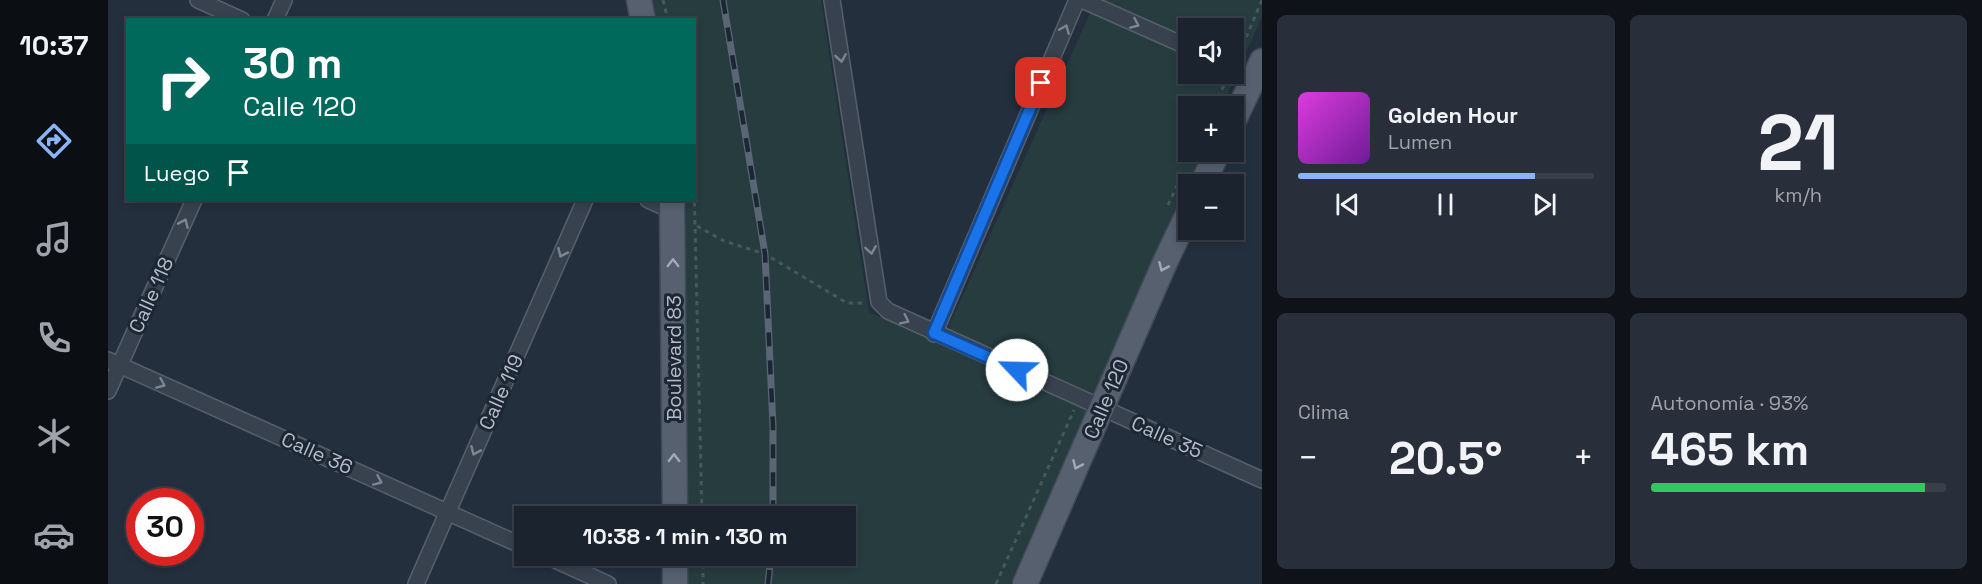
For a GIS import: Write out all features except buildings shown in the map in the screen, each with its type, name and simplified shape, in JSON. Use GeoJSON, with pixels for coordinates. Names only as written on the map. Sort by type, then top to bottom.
{"type":"FeatureCollection","features":[{"type":"Feature","properties":{"kind":"main road"},"geometry":{"type":"LineString","coordinates":[[639,0],[643,18]]}},
{"type":"Feature","properties":{"kind":"main road"},"geometry":{"type":"LineString","coordinates":[[1241,96],[1250,68]]}},
{"type":"Feature","properties":{"kind":"main road","name":"Boulevard 83"},"geometry":{"type":"LineString","coordinates":[[672,205],[675,506]]}},
{"type":"Feature","properties":{"kind":"main road","name":"Calle 120"},"geometry":{"type":"LineString","coordinates":[[1025,584],[1178,235]]}},
{"type":"Feature","properties":{"kind":"main road"},"geometry":{"type":"LineString","coordinates":[[675,566],[675,584]]}},
{"type":"Feature","properties":{"kind":"street"},"geometry":{"type":"LineString","coordinates":[[198,0],[238,18]]}},
{"type":"Feature","properties":{"kind":"street"},"geometry":{"type":"LineString","coordinates":[[276,18],[284,0]]}},
{"type":"Feature","properties":{"kind":"street"},"geometry":{"type":"LineString","coordinates":[[832,0],[879,302]]}},
{"type":"Feature","properties":{"kind":"street"},"geometry":{"type":"LineString","coordinates":[[934,333],[1077,0]]}},
{"type":"Feature","properties":{"kind":"street"},"geometry":{"type":"LineString","coordinates":[[1082,0],[1178,43]]}},
{"type":"Feature","properties":{"kind":"street","name":"Calle 118"},"geometry":{"type":"LineString","coordinates":[[108,391],[114,362],[194,201]]}},
{"type":"Feature","properties":{"kind":"street","name":"Calle 119"},"geometry":{"type":"LineString","coordinates":[[416,584],[585,201]]}},
{"type":"Feature","properties":{"kind":"street"},"geometry":{"type":"LineString","coordinates":[[653,201],[672,205]]}},
{"type":"Feature","properties":{"kind":"street","name":"Calle 35"},"geometry":{"type":"LineString","coordinates":[[879,302],[888,311],[934,333],[1262,480]]}},
{"type":"Feature","properties":{"kind":"street","name":"Calle 36"},"geometry":{"type":"LineString","coordinates":[[114,362],[514,542]]}},
{"type":"Feature","properties":{"kind":"street"},"geometry":{"type":"LineString","coordinates":[[568,566],[608,584]]}},
{"type":"Feature","properties":{"kind":"path"},"geometry":{"type":"LineString","coordinates":[[663,0],[668,18]]}},
{"type":"Feature","properties":{"kind":"path"},"geometry":{"type":"LineString","coordinates":[[1250,68],[1262,0]]}},
{"type":"Feature","properties":{"kind":"path"},"geometry":{"type":"LineString","coordinates":[[695,201],[702,506]]}},
{"type":"Feature","properties":{"kind":"path"},"geometry":{"type":"LineString","coordinates":[[672,205],[696,225],[724,241],[765,254],[847,303],[879,302]]}},
{"type":"Feature","properties":{"kind":"path"},"geometry":{"type":"LineString","coordinates":[[703,566],[703,584]]}},
{"type":"Feature","properties":{"kind":"green space"},"geometry":{"type":"Polygon","coordinates":[[[649,0],[821,0],[869,312],[941,344],[1096,0],[1262,0],[1262,17],[1244,57],[1244,18],[1178,18],[1178,84],[1232,84],[1226,96],[1178,96],[1178,162],[1198,162],[1192,174],[1178,174],[1178,206],[1010,584],[686,584],[686,566],[856,566],[856,506],[686,506],[686,249],[683,201],[696,201],[696,18],[654,18],[649,0]]]}},
{"type":"Feature","properties":{"kind":"railway"},"geometry":{"type":"LineString","coordinates":[[723,0],[765,254],[773,426],[773,506]]}},
{"type":"Feature","properties":{"kind":"railway"},"geometry":{"type":"LineString","coordinates":[[768,584],[770,566]]}},
{"type":"Feature","properties":{"kind":"route"},"geometry":{"type":"LineString","coordinates":[[1017,370],[934,333],[1041,83]]}}]}
